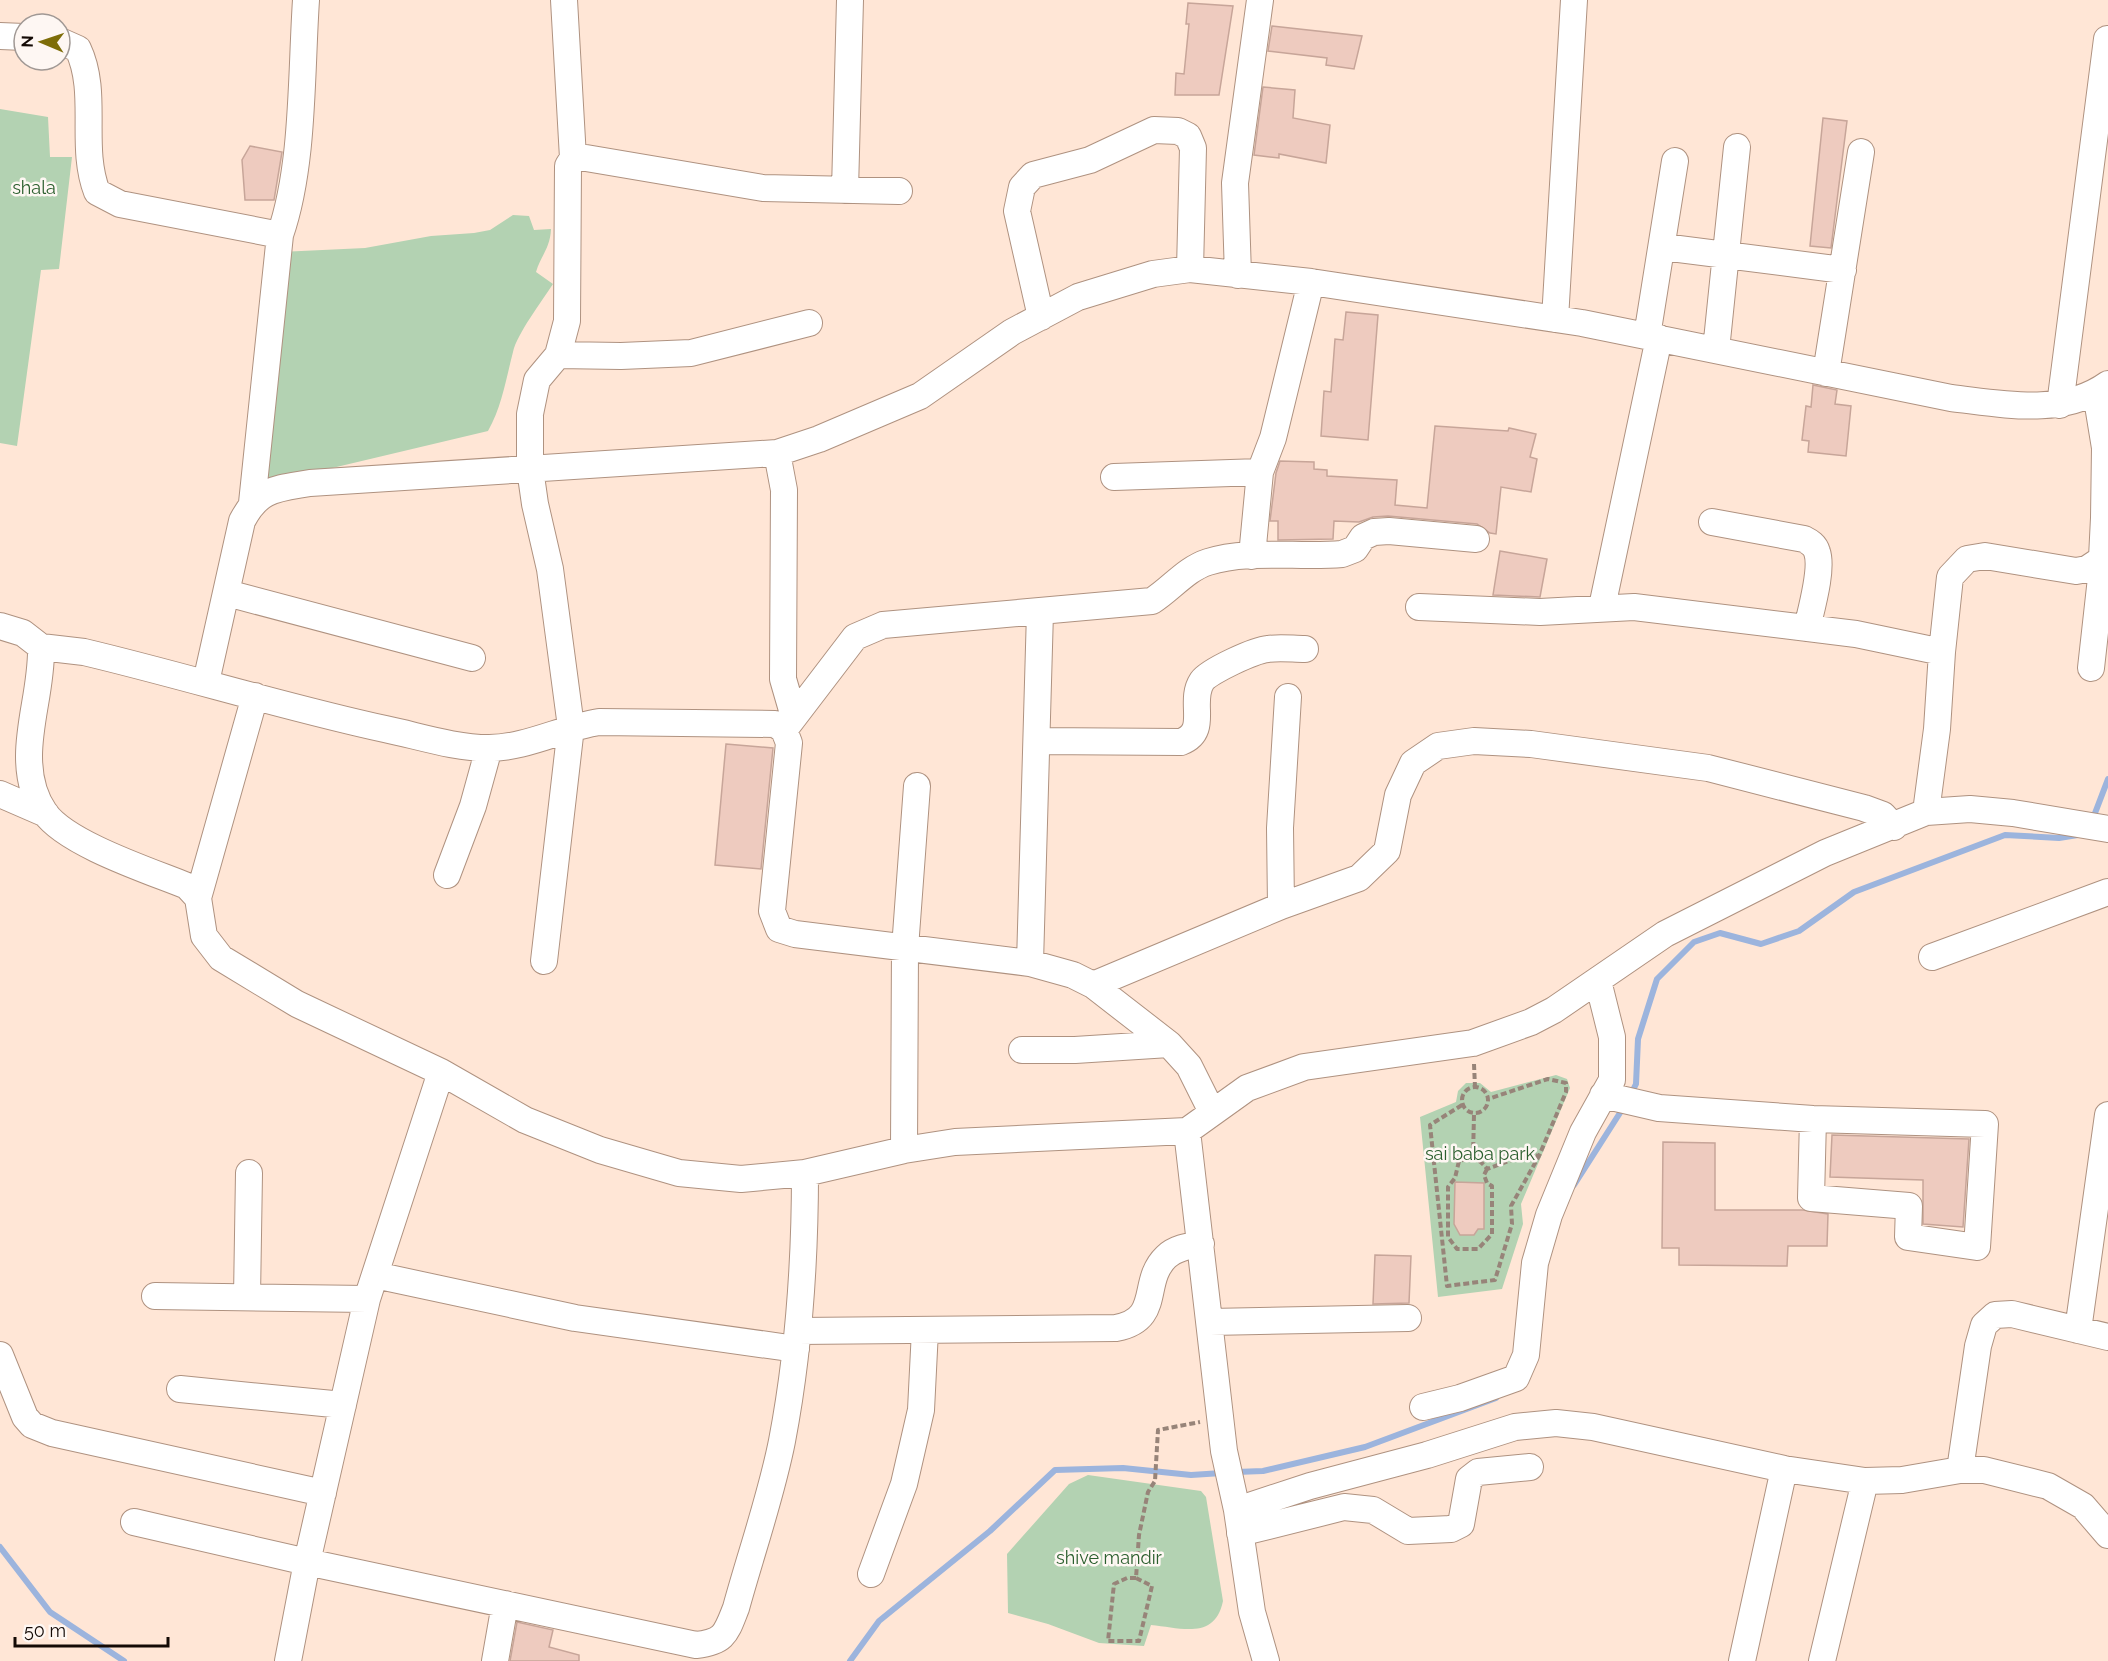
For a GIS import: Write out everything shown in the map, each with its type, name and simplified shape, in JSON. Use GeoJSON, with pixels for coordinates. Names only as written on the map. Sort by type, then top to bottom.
{"type":"FeatureCollection","features":[{"type":"Feature","properties":{"kind":"street"},"geometry":{"type":"LineString","coordinates":[[206,682],[242,521],[252,503],[280,235],[288,211],[295,173],[306,0]]}},
{"type":"Feature","properties":{"kind":"street"},"geometry":{"type":"LineString","coordinates":[[544,961],[571,726],[550,569],[535,504],[530,469],[530,414],[537,380],[558,355],[567,321],[568,166],[573,158],[564,0]]}},
{"type":"Feature","properties":{"kind":"street"},"geometry":{"type":"LineString","coordinates":[[845,190],[850,0]]}},
{"type":"Feature","properties":{"kind":"street"},"geometry":{"type":"LineString","coordinates":[[1238,275],[1234,183],[1260,0]]}},
{"type":"Feature","properties":{"kind":"street"},"geometry":{"type":"LineString","coordinates":[[1555,319],[1574,0]]}},
{"type":"Feature","properties":{"kind":"street"},"geometry":{"type":"LineString","coordinates":[[2060,405],[2107,39]]}},
{"type":"Feature","properties":{"kind":"street"},"geometry":{"type":"LineString","coordinates":[[72,46],[78,49],[86,66],[89,172],[97,192],[120,204],[280,235]]}},
{"type":"Feature","properties":{"kind":"street"},"geometry":{"type":"LineString","coordinates":[[1041,317],[1017,211],[1022,187],[1033,175],[1090,160],[1154,130],[1178,131],[1188,136],[1193,148],[1190,270]]}},
{"type":"Feature","properties":{"kind":"street"},"geometry":{"type":"LineString","coordinates":[[1716,350],[1728,257],[1737,147]]}},
{"type":"Feature","properties":{"kind":"street"},"geometry":{"type":"LineString","coordinates":[[1826,373],[1861,152]]}},
{"type":"Feature","properties":{"kind":"street"},"geometry":{"type":"LineString","coordinates":[[573,158],[651,167],[763,188],[899,191]]}},
{"type":"Feature","properties":{"kind":"street"},"geometry":{"type":"LineString","coordinates":[[1602,607],[1653,337],[1675,161]]}},
{"type":"Feature","properties":{"kind":"street"},"geometry":{"type":"LineString","coordinates":[[1663,247],[1843,270]]}},
{"type":"Feature","properties":{"kind":"street"},"geometry":{"type":"LineString","coordinates":[[252,503],[272,490],[310,483],[777,453],[819,439],[920,396],[1012,332],[1078,297],[1153,274],[1190,270],[1311,282],[1555,319],[1951,398],[1996,403],[2060,405],[2102,388],[2105,448],[2102,559],[2091,668]]}},
{"type":"Feature","properties":{"kind":"street"},"geometry":{"type":"LineString","coordinates":[[1252,556],[1260,472],[1273,438],[1311,282]]}},
{"type":"Feature","properties":{"kind":"street"},"geometry":{"type":"LineString","coordinates":[[558,355],[621,356],[691,353],[809,323]]}},
{"type":"Feature","properties":{"kind":"street"},"geometry":{"type":"LineString","coordinates":[[777,453],[784,490],[783,679],[789,724],[772,911],[779,929],[795,934],[1030,963],[1073,975],[1093,986],[1169,1044],[1189,1066],[1212,1112]]}},
{"type":"Feature","properties":{"kind":"street"},"geometry":{"type":"LineString","coordinates":[[1113,477],[1260,472]]}},
{"type":"Feature","properties":{"kind":"street"},"geometry":{"type":"LineString","coordinates":[[1712,522],[1804,539],[1813,544],[1818,553],[1817,572],[1807,628]]}},
{"type":"Feature","properties":{"kind":"street"},"geometry":{"type":"LineString","coordinates":[[789,724],[855,637],[868,630],[902,622],[1152,601],[1168,591],[1185,574],[1208,562],[1252,556],[1342,554],[1355,549],[1363,537],[1374,532],[1389,531],[1476,539]]}},
{"type":"Feature","properties":{"kind":"street"},"geometry":{"type":"LineString","coordinates":[[1926,812],[1937,729],[1950,577],[1967,559],[1985,556],[2076,571],[2087,569],[2102,559]]}},
{"type":"Feature","properties":{"kind":"street"},"geometry":{"type":"LineString","coordinates":[[227,593],[472,658]]}},
{"type":"Feature","properties":{"kind":"street"},"geometry":{"type":"LineString","coordinates":[[1419,607],[1540,612],[1634,607],[1856,634],[1942,652]]}},
{"type":"Feature","properties":{"kind":"street"},"geometry":{"type":"LineString","coordinates":[[1030,963],[1040,612]]}},
{"type":"Feature","properties":{"kind":"street"},"geometry":{"type":"LineString","coordinates":[[0,626],[24,633],[41,647],[84,652],[361,724],[461,746],[489,748],[513,746],[571,726],[599,722],[789,724]]}},
{"type":"Feature","properties":{"kind":"street"},"geometry":{"type":"LineString","coordinates":[[41,647],[42,667],[29,756],[32,790],[46,814]]}},
{"type":"Feature","properties":{"kind":"street"},"geometry":{"type":"LineString","coordinates":[[1036,741],[1181,742],[1191,738],[1196,731],[1198,692],[1200,683],[1206,677],[1254,652],[1267,649],[1305,649]]}},
{"type":"Feature","properties":{"kind":"street"},"geometry":{"type":"LineString","coordinates":[[255,696],[198,898],[204,936],[221,958],[297,1004],[441,1072],[525,1120],[600,1150],[679,1173],[741,1179],[805,1173],[904,1150],[956,1142],[1187,1131],[1247,1088],[1304,1067],[1463,1045],[1501,1035],[1554,1010],[1665,934],[1825,853],[1894,827],[1926,812],[1970,809],[2013,813],[2108,829]]}},
{"type":"Feature","properties":{"kind":"street"},"geometry":{"type":"LineString","coordinates":[[1281,906],[1280,828],[1288,697]]}},
{"type":"Feature","properties":{"kind":"street"},"geometry":{"type":"LineString","coordinates":[[1093,986],[1281,906],[1359,878],[1387,851],[1398,795],[1413,763],[1438,746],[1474,741],[1531,744],[1708,768],[1864,808],[1883,815],[1894,827]]}},
{"type":"Feature","properties":{"kind":"street"},"geometry":{"type":"LineString","coordinates":[[447,875],[473,806],[489,748]]}},
{"type":"Feature","properties":{"kind":"street"},"geometry":{"type":"LineString","coordinates":[[904,1150],[905,948],[917,786]]}},
{"type":"Feature","properties":{"kind":"street"},"geometry":{"type":"LineString","coordinates":[[0,794],[46,814],[77,839],[187,886],[198,898]]}},
{"type":"Feature","properties":{"kind":"street"},"geometry":{"type":"LineString","coordinates":[[1932,957],[2108,892]]}},
{"type":"Feature","properties":{"kind":"street"},"geometry":{"type":"LineString","coordinates":[[1423,1407],[1460,1398],[1516,1378],[1526,1355],[1534,1263],[1549,1215],[1583,1132],[1609,1097],[1612,1080],[1612,1037],[1598,981]]}},
{"type":"Feature","properties":{"kind":"street"},"geometry":{"type":"LineString","coordinates":[[1022,1050],[1075,1050],[1169,1044]]}},
{"type":"Feature","properties":{"kind":"street"},"geometry":{"type":"LineString","coordinates":[[288,1661],[307,1562],[367,1299],[441,1072]]}},
{"type":"Feature","properties":{"kind":"street"},"geometry":{"type":"LineString","coordinates":[[1609,1097],[1659,1108],[1813,1119],[1985,1124],[1977,1247],[1908,1237],[1909,1206],[1811,1198],[1813,1119]]}},
{"type":"Feature","properties":{"kind":"street"},"geometry":{"type":"LineString","coordinates":[[2078,1329],[2098,1256],[2108,1115]]}},
{"type":"Feature","properties":{"kind":"street"},"geometry":{"type":"LineString","coordinates":[[1187,1131],[1224,1451],[1237,1511],[1252,1612],[1266,1661]]}},
{"type":"Feature","properties":{"kind":"street"},"geometry":{"type":"LineString","coordinates":[[247,1297],[249,1173]]}},
{"type":"Feature","properties":{"kind":"street"},"geometry":{"type":"LineString","coordinates":[[134,1522],[307,1562],[696,1645],[714,1643],[727,1633],[736,1608],[782,1442],[797,1340],[805,1252],[805,1173]]}},
{"type":"Feature","properties":{"kind":"street"},"geometry":{"type":"LineString","coordinates":[[375,1275],[575,1318],[797,1340],[925,1330],[1116,1328],[1132,1325],[1145,1313],[1158,1266],[1166,1256],[1179,1248],[1201,1244]]}},
{"type":"Feature","properties":{"kind":"street"},"geometry":{"type":"LineString","coordinates":[[155,1296],[367,1299]]}},
{"type":"Feature","properties":{"kind":"street"},"geometry":{"type":"LineString","coordinates":[[1960,1470],[1978,1346],[1984,1325],[1995,1315],[2012,1314],[2108,1337]]}},
{"type":"Feature","properties":{"kind":"street"},"geometry":{"type":"LineString","coordinates":[[1210,1322],[1408,1318]]}},
{"type":"Feature","properties":{"kind":"street"},"geometry":{"type":"LineString","coordinates":[[871,1574],[904,1484],[921,1410],[925,1330]]}},
{"type":"Feature","properties":{"kind":"street"},"geometry":{"type":"LineString","coordinates":[[0,1355],[25,1417],[32,1425],[52,1433],[323,1494]]}},
{"type":"Feature","properties":{"kind":"street"},"geometry":{"type":"LineString","coordinates":[[180,1389],[343,1405]]}},
{"type":"Feature","properties":{"kind":"street"},"geometry":{"type":"LineString","coordinates":[[1237,1511],[1310,1486],[1515,1428],[1556,1423],[1593,1427],[1784,1469],[1865,1481],[1902,1480],[1960,1470],[1984,1470],[2048,1486],[2083,1506],[2108,1535]]}},
{"type":"Feature","properties":{"kind":"street"},"geometry":{"type":"LineString","coordinates":[[1237,1511],[1344,1507],[1373,1510],[1408,1531],[1451,1529],[1461,1524],[1469,1479],[1478,1472],[1530,1467]]}},
{"type":"Feature","properties":{"kind":"street"},"geometry":{"type":"LineString","coordinates":[[1742,1661],[1784,1469]]}},
{"type":"Feature","properties":{"kind":"street"},"geometry":{"type":"LineString","coordinates":[[1822,1661],[1865,1481]]}},
{"type":"Feature","properties":{"kind":"street"},"geometry":{"type":"LineString","coordinates":[[495,1661],[506,1604]]}},
{"type":"Feature","properties":{"kind":"path"},"geometry":{"type":"LineString","coordinates":[[1462,1105],[1474,1114],[1486,1108],[1488,1099],[1483,1090],[1472,1087],[1464,1094],[1462,1105],[1430,1125],[1447,1286],[1495,1280],[1512,1224],[1511,1206],[1539,1156],[1566,1092],[1566,1083],[1548,1079],[1488,1099]]}},
{"type":"Feature","properties":{"kind":"path"},"geometry":{"type":"LineString","coordinates":[[1473,1157],[1474,1114]]}},
{"type":"Feature","properties":{"kind":"path"},"geometry":{"type":"LineString","coordinates":[[1487,1169],[1479,1159],[1473,1157],[1460,1161],[1455,1178],[1448,1187],[1448,1237],[1457,1249],[1478,1249],[1492,1234],[1492,1186],[1487,1183],[1484,1175],[1487,1169],[1528,1154],[1539,1156]]}},
{"type":"Feature","properties":{"kind":"path"},"geometry":{"type":"LineString","coordinates":[[1136,1578],[1139,1535],[1148,1492],[1155,1482],[1158,1430],[1221,1419]]}},
{"type":"Feature","properties":{"kind":"path"},"geometry":{"type":"LineString","coordinates":[[1126,1578],[1136,1578],[1152,1586],[1139,1641],[1108,1641],[1114,1584],[1126,1578]]}},
{"type":"Feature","properties":{"kind":"green space","name":"shala"},"geometry":{"type":"Polygon","coordinates":[[[0,109],[48,117],[50,157],[72,157],[59,269],[41,270],[17,446],[0,443],[0,109]]]}},
{"type":"Feature","properties":{"kind":"green space"},"geometry":{"type":"Polygon","coordinates":[[[513,215],[529,216],[534,230],[551,229],[549,242],[536,272],[553,284],[515,345],[500,402],[488,431],[307,474],[268,479],[258,468],[280,252],[365,248],[431,236],[474,233],[490,230],[513,215]]]}},
{"type":"Feature","properties":{"kind":"green space","name":"sai baba park"},"geometry":{"type":"Polygon","coordinates":[[[1556,1075],[1567,1079],[1570,1088],[1521,1204],[1523,1224],[1502,1289],[1438,1297],[1420,1117],[1456,1102],[1458,1091],[1466,1083],[1480,1083],[1491,1092],[1556,1075]]]}},
{"type":"Feature","properties":{"kind":"green space","name":"shive mandir"},"geometry":{"type":"Polygon","coordinates":[[[1088,1475],[1201,1491],[1206,1497],[1223,1601],[1213,1622],[1196,1629],[1151,1625],[1144,1646],[1099,1643],[1048,1624],[1008,1613],[1007,1554],[1069,1484],[1088,1475]]]}},
{"type":"Feature","properties":{"kind":"building"},"geometry":{"type":"Polygon","coordinates":[[[1188,3],[1233,6],[1219,95],[1175,95],[1176,73],[1184,74],[1189,24],[1186,24],[1188,3]]]}},
{"type":"Feature","properties":{"kind":"building"},"geometry":{"type":"Polygon","coordinates":[[[1272,26],[1362,36],[1354,69],[1326,65],[1327,58],[1268,51],[1272,26]]]}},
{"type":"Feature","properties":{"kind":"building"},"geometry":{"type":"Polygon","coordinates":[[[1263,87],[1295,90],[1293,118],[1330,125],[1326,163],[1279,154],[1279,158],[1254,155],[1263,87]]]}},
{"type":"Feature","properties":{"kind":"building"},"geometry":{"type":"Polygon","coordinates":[[[1823,118],[1847,121],[1831,248],[1810,246],[1823,118]]]}},
{"type":"Feature","properties":{"kind":"building"},"geometry":{"type":"Polygon","coordinates":[[[250,146],[282,152],[274,200],[245,200],[242,160],[250,146]]]}},
{"type":"Feature","properties":{"kind":"building"},"geometry":{"type":"Polygon","coordinates":[[[1346,312],[1378,315],[1368,440],[1321,436],[1324,391],[1331,392],[1335,339],[1343,340],[1346,312]]]}},
{"type":"Feature","properties":{"kind":"building"},"geometry":{"type":"Polygon","coordinates":[[[1813,385],[1837,390],[1835,404],[1851,406],[1846,456],[1808,452],[1809,441],[1802,440],[1806,406],[1811,407],[1813,385]]]}},
{"type":"Feature","properties":{"kind":"building"},"geometry":{"type":"Polygon","coordinates":[[[1435,426],[1508,431],[1509,428],[1536,434],[1530,457],[1537,459],[1531,492],[1501,487],[1496,534],[1490,533],[1477,524],[1388,516],[1373,517],[1359,522],[1334,521],[1333,539],[1278,540],[1278,521],[1270,521],[1276,473],[1280,461],[1314,462],[1314,469],[1327,470],[1327,476],[1397,480],[1395,505],[1427,508],[1435,426]]]}},
{"type":"Feature","properties":{"kind":"building"},"geometry":{"type":"Polygon","coordinates":[[[1500,551],[1547,559],[1540,597],[1493,595],[1500,551]]]}},
{"type":"Feature","properties":{"kind":"building"},"geometry":{"type":"Polygon","coordinates":[[[726,744],[773,748],[761,869],[715,865],[726,744]]]}},
{"type":"Feature","properties":{"kind":"building"},"geometry":{"type":"Polygon","coordinates":[[[1832,1135],[1969,1139],[1963,1227],[1923,1224],[1923,1180],[1830,1177],[1832,1135]]]}},
{"type":"Feature","properties":{"kind":"building"},"geometry":{"type":"Polygon","coordinates":[[[1663,1142],[1715,1143],[1715,1210],[1803,1210],[1828,1214],[1827,1246],[1788,1246],[1787,1266],[1679,1265],[1679,1248],[1662,1248],[1663,1142]]]}},
{"type":"Feature","properties":{"kind":"building"},"geometry":{"type":"Polygon","coordinates":[[[1455,1182],[1484,1183],[1484,1229],[1478,1229],[1474,1235],[1460,1235],[1454,1224],[1455,1182]]]}},
{"type":"Feature","properties":{"kind":"building"},"geometry":{"type":"Polygon","coordinates":[[[1375,1255],[1411,1256],[1409,1303],[1373,1304],[1375,1255]]]}},
{"type":"Feature","properties":{"kind":"building"},"geometry":{"type":"Polygon","coordinates":[[[517,1622],[553,1630],[549,1647],[579,1655],[579,1661],[510,1661],[517,1622]]]}},
{"type":"Feature","properties":{"kind":"waterway"},"geometry":{"type":"LineString","coordinates":[[2092,821],[2108,779]]}},
{"type":"Feature","properties":{"kind":"waterway"},"geometry":{"type":"LineString","coordinates":[[1630,1096],[1636,1084],[1638,1039],[1657,979],[1694,942],[1720,933],[1761,944],[1799,931],[1854,892],[2005,835],[2059,838],[2084,834]]}},
{"type":"Feature","properties":{"kind":"waterway"},"geometry":{"type":"LineString","coordinates":[[1574,1185],[1625,1105]]}},
{"type":"Feature","properties":{"kind":"waterway"},"geometry":{"type":"LineString","coordinates":[[1236,1472],[1263,1471],[1365,1447],[1496,1398]]}},
{"type":"Feature","properties":{"kind":"waterway"},"geometry":{"type":"LineString","coordinates":[[850,1661],[879,1621],[990,1531],[1055,1470],[1123,1468],[1191,1475],[1222,1473]]}},
{"type":"Feature","properties":{"kind":"waterway"},"geometry":{"type":"LineString","coordinates":[[0,1547],[50,1612],[124,1661]]}}]}
